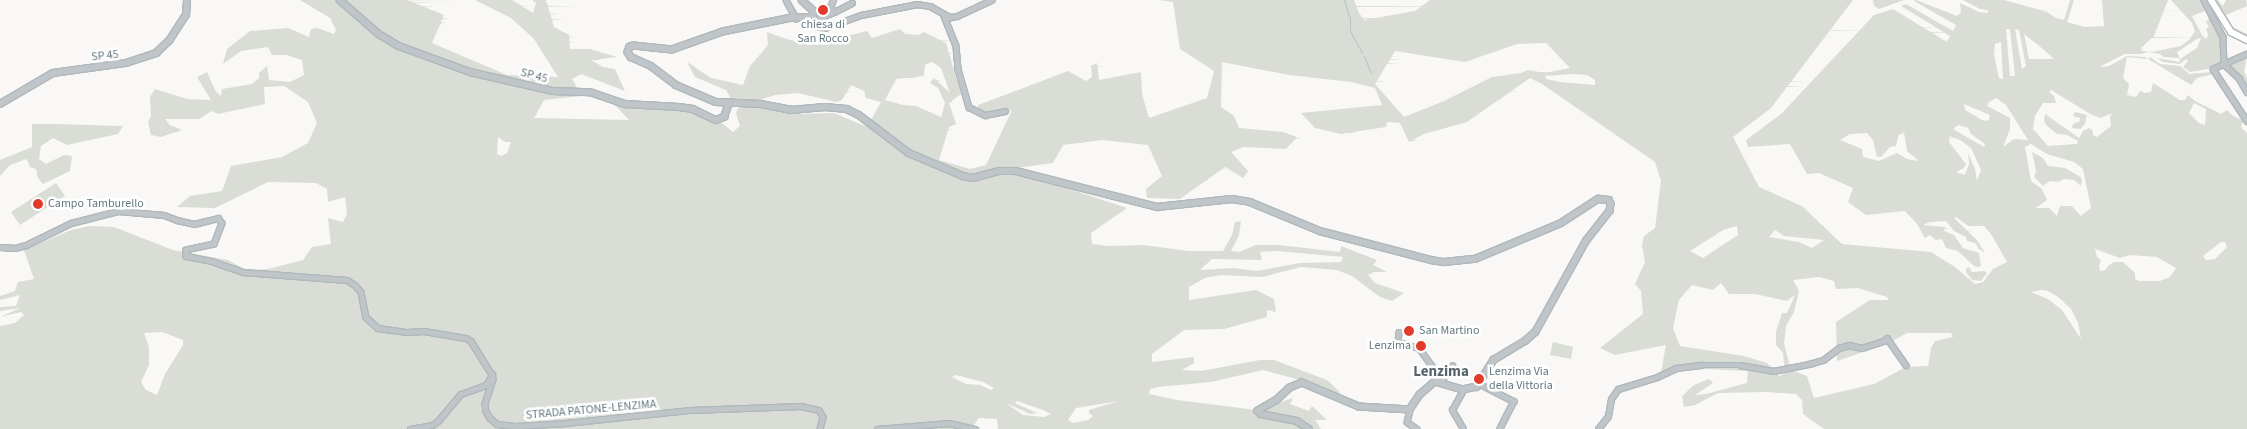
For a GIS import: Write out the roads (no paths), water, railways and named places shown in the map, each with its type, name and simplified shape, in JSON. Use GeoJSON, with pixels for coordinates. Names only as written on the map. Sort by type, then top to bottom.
{"type":"FeatureCollection","features":[{"type":"Feature","properties":{"kind":"main road"},"geometry":{"type":"LineString","coordinates":[[2211,0],[2231,32],[2247,40]]}},
{"type":"Feature","properties":{"kind":"street","name":"SP 45"},"geometry":{"type":"LineString","coordinates":[[0,104],[54,73],[126,63],[156,54],[168,41],[186,15],[187,0]]}},
{"type":"Feature","properties":{"kind":"street","name":"SP 45"},"geometry":{"type":"LineString","coordinates":[[340,0],[379,34],[398,46],[470,72],[554,92],[590,92],[625,104],[686,108],[716,120],[724,117],[729,103]]}},
{"type":"Feature","properties":{"kind":"street"},"geometry":{"type":"LineString","coordinates":[[786,0],[796,18]]}},
{"type":"Feature","properties":{"kind":"street"},"geometry":{"type":"LineString","coordinates":[[802,0],[814,10],[814,16],[810,20]]}},
{"type":"Feature","properties":{"kind":"street"},"geometry":{"type":"LineString","coordinates":[[834,0],[830,7],[840,21]]}},
{"type":"Feature","properties":{"kind":"street"},"geometry":{"type":"LineString","coordinates":[[944,16],[957,16],[991,0]]}},
{"type":"Feature","properties":{"kind":"street"},"geometry":{"type":"LineString","coordinates":[[2204,0],[2223,37],[2224,64],[2239,78],[2247,92]]}},
{"type":"Feature","properties":{"kind":"street"},"geometry":{"type":"LineString","coordinates":[[852,2],[810,20],[796,18],[711,35],[672,50],[634,46],[628,49],[628,54],[651,66],[676,84],[706,98],[729,103],[761,104],[791,110],[825,107],[846,109],[910,152],[963,176],[982,176],[1012,170],[1157,208],[1232,199],[1250,202],[1320,231],[1444,262],[1475,259],[1561,223],[1598,199],[1609,200],[1611,204],[1610,211],[1587,240],[1536,332],[1526,341],[1494,360],[1480,384],[1473,389],[1463,390],[1439,382]]}},
{"type":"Feature","properties":{"kind":"street"},"geometry":{"type":"LineString","coordinates":[[810,20],[813,26],[824,28],[840,21],[917,4],[930,6],[944,16],[956,46],[958,69],[969,107],[985,115],[1005,111]]}},
{"type":"Feature","properties":{"kind":"street"},"geometry":{"type":"LineString","coordinates":[[2247,54],[2213,69],[2247,121]]}},
{"type":"Feature","properties":{"kind":"street"},"geometry":{"type":"LineString","coordinates":[[0,247],[15,248],[48,236],[71,223],[118,211],[164,215],[194,224],[218,218],[222,224],[214,244],[186,250],[186,256],[211,261],[243,272],[350,281],[361,292],[366,317],[374,326],[407,332],[427,331],[466,338],[476,347],[492,375],[486,385],[461,394],[432,426],[410,429]]}},
{"type":"Feature","properties":{"kind":"street"},"geometry":{"type":"LineString","coordinates":[[1399,332],[1398,342],[1419,348],[1440,377],[1439,382]]}},
{"type":"Feature","properties":{"kind":"street"},"geometry":{"type":"LineString","coordinates":[[1598,429],[1608,416],[1612,399],[1618,389],[1657,377],[1676,368],[1702,365],[1740,365],[1773,371],[1823,360],[1839,348],[1849,345],[1868,346],[1884,342],[1887,338],[1906,364]]}},
{"type":"Feature","properties":{"kind":"street"},"geometry":{"type":"LineString","coordinates":[[1417,429],[1409,425],[1410,410],[1420,395],[1439,382],[1452,366]]}},
{"type":"Feature","properties":{"kind":"street","name":"STRADA PATONE-LENZIMA"},"geometry":{"type":"LineString","coordinates":[[492,375],[493,379],[485,404],[486,411],[497,424],[517,426],[566,423],[690,410],[800,406],[819,410],[823,418],[820,429]]}},
{"type":"Feature","properties":{"kind":"street"},"geometry":{"type":"LineString","coordinates":[[1309,429],[1297,421],[1261,414],[1258,411],[1277,400],[1290,388],[1302,383],[1359,407],[1410,410]]}},
{"type":"Feature","properties":{"kind":"street"},"geometry":{"type":"LineString","coordinates":[[1480,384],[1514,401],[1500,429]]}},
{"type":"Feature","properties":{"kind":"street"},"geometry":{"type":"LineString","coordinates":[[1463,390],[1452,410],[1463,429]]}},
{"type":"Feature","properties":{"kind":"street"},"geometry":{"type":"LineString","coordinates":[[877,429],[949,423],[975,429]]}},
{"type":"Feature","properties":{"kind":"waterway"},"geometry":{"type":"LineString","coordinates":[[1344,0],[1350,19],[1350,29]]}},
{"type":"Feature","properties":{"kind":"waterway"},"geometry":{"type":"LineString","coordinates":[[1350,31],[1362,53]]}},
{"type":"Feature","properties":{"kind":"waterway"},"geometry":{"type":"LineString","coordinates":[[1364,56],[1371,73]]}},
{"type":"Feature","properties":{"kind":"place","name":"chiesa di San Rocco"},"geometry":{"type":"Point","coordinates":[823,10]}},
{"type":"Feature","properties":{"kind":"place","name":"Campo Tamburello"},"geometry":{"type":"Point","coordinates":[38,204]}},
{"type":"Feature","properties":{"kind":"place","name":"San Martino"},"geometry":{"type":"Point","coordinates":[1409,331]}},
{"type":"Feature","properties":{"kind":"place","name":"Lenzima"},"geometry":{"type":"Point","coordinates":[1421,346]}},
{"type":"Feature","properties":{"kind":"place","name":"Lenzima Via della Vittoria"},"geometry":{"type":"Point","coordinates":[1479,379]}},
{"type":"Feature","properties":{"kind":"district","name":"Lenzima"},"geometry":{"type":"Point","coordinates":[1441,372]}}]}
